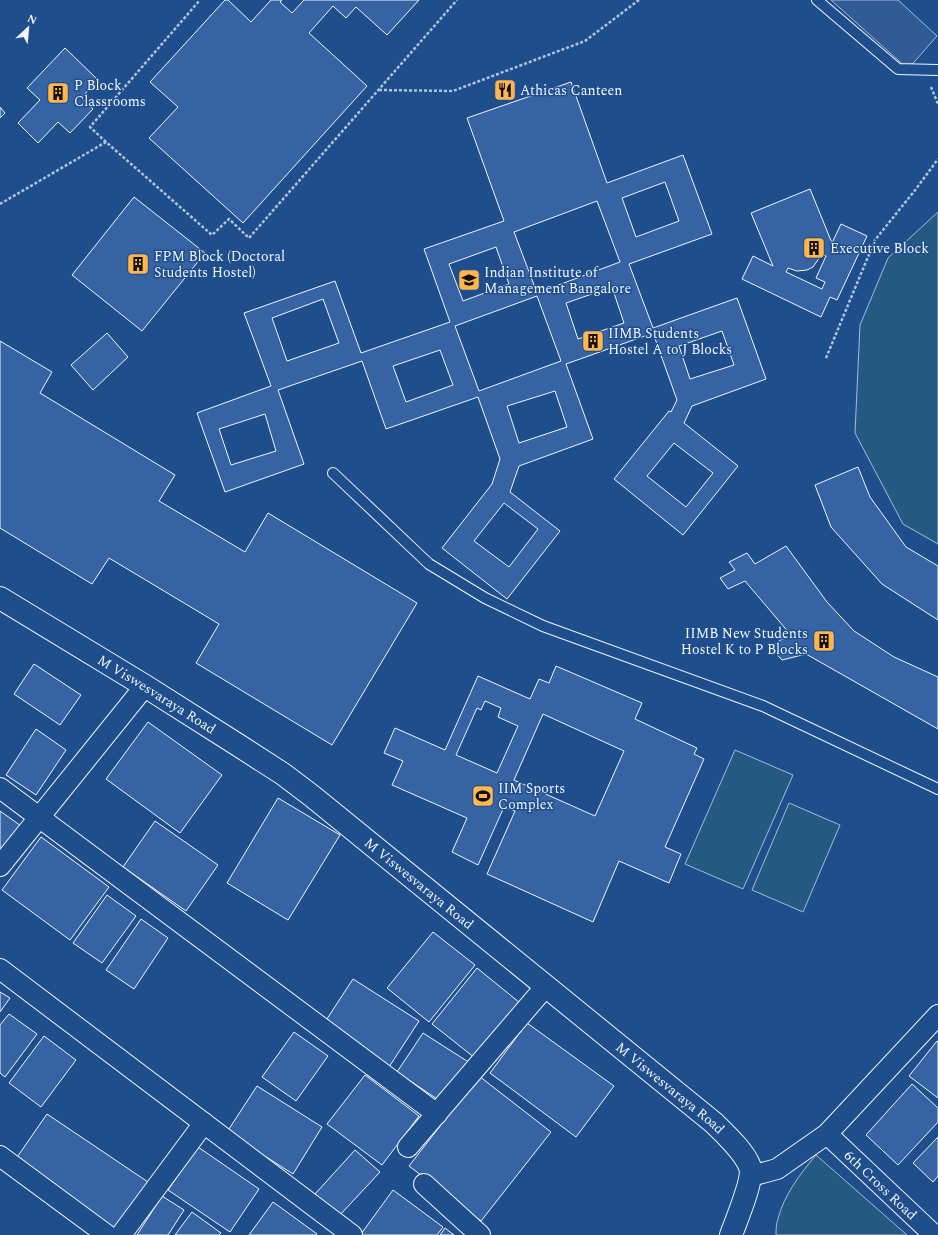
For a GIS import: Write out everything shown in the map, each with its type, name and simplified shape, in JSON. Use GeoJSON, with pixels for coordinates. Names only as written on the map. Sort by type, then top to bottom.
{"type":"FeatureCollection","features":[{"type":"Feature","properties":{"kind":"street","name":"M Viswesvaraya Road"},"geometry":{"type":"LineString","coordinates":[[0,598],[145,686],[283,774],[714,1123],[745,1158],[750,1167],[751,1176]]}},
{"type":"Feature","properties":{"kind":"street"},"geometry":{"type":"LineString","coordinates":[[0,866],[145,686]]}},
{"type":"Feature","properties":{"kind":"street"},"geometry":{"type":"LineString","coordinates":[[0,788],[437,1114]]}},
{"type":"Feature","properties":{"kind":"street"},"geometry":{"type":"LineString","coordinates":[[0,969],[204,1123],[343,1232]]}},
{"type":"Feature","properties":{"kind":"street"},"geometry":{"type":"LineString","coordinates":[[408,1147],[546,986]]}},
{"type":"Feature","properties":{"kind":"street"},"geometry":{"type":"LineString","coordinates":[[731,1235],[751,1176],[777,1169],[828,1134],[938,1015]]}},
{"type":"Feature","properties":{"kind":"street"},"geometry":{"type":"LineString","coordinates":[[121,1235],[204,1123]]}},
{"type":"Feature","properties":{"kind":"street","name":"6th Cross Road"},"geometry":{"type":"LineString","coordinates":[[828,1134],[934,1235]]}},
{"type":"Feature","properties":{"kind":"street"},"geometry":{"type":"LineString","coordinates":[[0,1156],[107,1235]]}},
{"type":"Feature","properties":{"kind":"street"},"geometry":{"type":"LineString","coordinates":[[424,1184],[480,1235]]}},
{"type":"Feature","properties":{"kind":"lane"},"geometry":{"type":"LineString","coordinates":[[817,0],[898,69],[938,70]]}},
{"type":"Feature","properties":{"kind":"lane"},"geometry":{"type":"LineString","coordinates":[[332,473],[429,564],[485,598],[543,626],[763,706],[938,789]]}},
{"type":"Feature","properties":{"kind":"path"},"geometry":{"type":"LineString","coordinates":[[200,0],[90,127],[212,235],[229,219],[249,238],[457,0]]}},
{"type":"Feature","properties":{"kind":"path"},"geometry":{"type":"LineString","coordinates":[[379,90],[453,91],[585,41],[639,0]]}},
{"type":"Feature","properties":{"kind":"path"},"geometry":{"type":"LineString","coordinates":[[0,204],[106,142]]}},
{"type":"Feature","properties":{"kind":"path"},"geometry":{"type":"LineString","coordinates":[[826,358],[874,240],[916,189],[938,159]]}},
{"type":"Feature","properties":{"kind":"shaded area"},"geometry":{"type":"Polygon","coordinates":[[[831,0],[898,0],[937,36],[908,69],[831,0]]]}},
{"type":"Feature","properties":{"kind":"shaded area"},"geometry":{"type":"Polygon","coordinates":[[[938,212],[938,544],[903,524],[855,433],[860,325],[888,258],[938,212]]]}},
{"type":"Feature","properties":{"kind":"shaded area"},"geometry":{"type":"Polygon","coordinates":[[[735,750],[793,775],[743,889],[685,864],[735,750]]]}},
{"type":"Feature","properties":{"kind":"shaded area"},"geometry":{"type":"Polygon","coordinates":[[[789,803],[840,825],[803,912],[752,890],[789,803]]]}},
{"type":"Feature","properties":{"kind":"shaded area"},"geometry":{"type":"Polygon","coordinates":[[[816,1155],[907,1235],[776,1235],[777,1223],[788,1193],[816,1155]]]}},
{"type":"Feature","properties":{"kind":"building"},"geometry":{"type":"Polygon","coordinates":[[[225,0],[228,0],[251,22],[271,0],[282,0],[280,2],[292,13],[304,0],[419,0],[387,35],[356,7],[346,18],[333,6],[309,33],[367,86],[243,223],[149,138],[178,107],[150,82],[225,0]]]}},
{"type":"Feature","properties":{"kind":"building","name":"P Block Classrooms"},"geometry":{"type":"Polygon","coordinates":[[[65,48],[98,80],[81,98],[93,109],[70,133],[58,122],[38,143],[18,123],[40,100],[27,88],[65,48]]]}},
{"type":"Feature","properties":{"kind":"building","name":"IIMB Students Hostel A to J Blocks"},"geometry":{"type":"Polygon","coordinates":[[[571,82],[607,183],[683,155],[712,234],[629,264],[653,328],[737,298],[766,379],[692,406],[684,423],[738,466],[683,535],[614,479],[669,411],[671,412],[677,400],[653,333],[566,364],[593,439],[519,466],[510,492],[560,531],[507,599],[442,548],[492,484],[500,459],[478,397],[386,429],[362,361],[278,390],[304,464],[225,492],[197,413],[271,386],[244,313],[335,281],[361,353],[450,322],[424,249],[504,221],[467,118],[571,82]],[[665,182],[622,198],[636,237],[679,221],[665,182]],[[597,201],[514,232],[537,293],[620,262],[597,201]],[[496,247],[449,264],[463,301],[509,284],[496,247]],[[612,287],[566,303],[578,339],[624,323],[612,287]],[[537,296],[455,326],[479,391],[561,361],[537,296]],[[323,299],[272,318],[287,361],[339,343],[323,299]],[[722,331],[679,346],[690,379],[734,365],[722,331]],[[440,350],[393,366],[406,402],[453,385],[440,350]],[[555,391],[507,406],[519,443],[567,427],[555,391]],[[265,414],[219,429],[231,465],[276,451],[265,414]],[[674,443],[647,476],[686,507],[713,473],[674,443]],[[504,503],[474,541],[509,567],[538,529],[504,503]]]}},
{"type":"Feature","properties":{"kind":"building"},"geometry":{"type":"Polygon","coordinates":[[[0,107],[5,113],[0,118],[0,107]]]}},
{"type":"Feature","properties":{"kind":"building","name":"Executive Block"},"geometry":{"type":"Polygon","coordinates":[[[810,189],[832,243],[841,224],[867,236],[837,300],[830,297],[821,317],[742,279],[753,256],[773,266],[751,213],[810,189]],[[822,254],[813,267],[807,270],[797,271],[788,268],[786,272],[822,289],[825,282],[816,278],[826,256],[822,254]]]}},
{"type":"Feature","properties":{"kind":"building","name":"FPM Block (Doctoral Students Hostel)"},"geometry":{"type":"Polygon","coordinates":[[[134,197],[205,253],[142,331],[72,275],[134,197]]]}},
{"type":"Feature","properties":{"kind":"building"},"geometry":{"type":"Polygon","coordinates":[[[107,333],[128,357],[93,390],[71,365],[107,333]]]}},
{"type":"Feature","properties":{"kind":"building"},"geometry":{"type":"Polygon","coordinates":[[[0,341],[52,372],[40,393],[175,475],[159,501],[245,552],[268,513],[417,603],[332,745],[196,663],[219,624],[109,558],[92,584],[0,528],[0,341]]]}},
{"type":"Feature","properties":{"kind":"building"},"geometry":{"type":"Polygon","coordinates":[[[858,467],[870,497],[906,547],[938,566],[938,620],[882,584],[831,527],[815,485],[858,467]]]}},
{"type":"Feature","properties":{"kind":"building","name":"IIMB New Students Hostel K to P Blocks"},"geometry":{"type":"Polygon","coordinates":[[[786,546],[827,602],[854,631],[894,657],[938,677],[938,729],[806,654],[782,660],[770,647],[790,634],[745,581],[728,589],[720,578],[735,570],[729,562],[747,553],[755,564],[786,546]]]}},
{"type":"Feature","properties":{"kind":"building"},"geometry":{"type":"Polygon","coordinates":[[[34,664],[81,695],[60,725],[14,694],[34,664]]]}},
{"type":"Feature","properties":{"kind":"building","name":"IIM Sports Complex"},"geometry":{"type":"Polygon","coordinates":[[[556,666],[642,703],[635,719],[697,748],[694,754],[704,759],[665,847],[681,854],[669,883],[619,861],[593,922],[487,874],[515,811],[504,807],[478,865],[452,852],[467,818],[392,785],[403,761],[384,753],[395,728],[445,750],[478,676],[530,699],[539,679],[549,683],[556,666]],[[485,701],[481,710],[477,708],[456,755],[497,773],[518,726],[498,717],[501,708],[485,701]],[[543,714],[514,780],[595,816],[624,751],[543,714]]]}},
{"type":"Feature","properties":{"kind":"building"},"geometry":{"type":"Polygon","coordinates":[[[148,722],[222,775],[180,833],[106,779],[148,722]]]}},
{"type":"Feature","properties":{"kind":"building"},"geometry":{"type":"Polygon","coordinates":[[[36,729],[66,750],[36,795],[6,775],[36,729]]]}},
{"type":"Feature","properties":{"kind":"building"},"geometry":{"type":"Polygon","coordinates":[[[278,798],[340,835],[288,920],[227,883],[278,798]]]}},
{"type":"Feature","properties":{"kind":"building"},"geometry":{"type":"Polygon","coordinates":[[[0,811],[24,828],[0,860],[0,811]]]}},
{"type":"Feature","properties":{"kind":"building"},"geometry":{"type":"Polygon","coordinates":[[[155,821],[218,865],[186,911],[123,867],[155,821]]]}},
{"type":"Feature","properties":{"kind":"building"},"geometry":{"type":"Polygon","coordinates":[[[41,837],[109,887],[70,940],[2,890],[41,837]]]}},
{"type":"Feature","properties":{"kind":"building"},"geometry":{"type":"Polygon","coordinates":[[[107,895],[136,916],[102,963],[73,943],[107,895]]]}},
{"type":"Feature","properties":{"kind":"building"},"geometry":{"type":"Polygon","coordinates":[[[141,919],[168,938],[134,989],[106,970],[141,919]]]}},
{"type":"Feature","properties":{"kind":"building"},"geometry":{"type":"Polygon","coordinates":[[[433,932],[475,965],[429,1022],[387,988],[433,932]]]}},
{"type":"Feature","properties":{"kind":"building"},"geometry":{"type":"Polygon","coordinates":[[[477,968],[525,1007],[480,1062],[432,1024],[477,968]]]}},
{"type":"Feature","properties":{"kind":"building"},"geometry":{"type":"Polygon","coordinates":[[[353,979],[419,1021],[389,1067],[323,1025],[353,979]]]}},
{"type":"Feature","properties":{"kind":"building"},"geometry":{"type":"Polygon","coordinates":[[[0,992],[10,998],[0,1012],[0,992]]]}},
{"type":"Feature","properties":{"kind":"building"},"geometry":{"type":"Polygon","coordinates":[[[9,1014],[37,1034],[5,1077],[0,1073],[0,1025],[9,1014]]]}},
{"type":"Feature","properties":{"kind":"building"},"geometry":{"type":"Polygon","coordinates":[[[527,1023],[614,1086],[576,1137],[490,1073],[527,1023]]]}},
{"type":"Feature","properties":{"kind":"building"},"geometry":{"type":"Polygon","coordinates":[[[294,1032],[328,1056],[296,1101],[262,1077],[294,1032]]]}},
{"type":"Feature","properties":{"kind":"building"},"geometry":{"type":"Polygon","coordinates":[[[423,1033],[470,1063],[443,1103],[397,1072],[423,1033]]]}},
{"type":"Feature","properties":{"kind":"building"},"geometry":{"type":"Polygon","coordinates":[[[44,1036],[76,1060],[41,1107],[9,1083],[44,1036]]]}},
{"type":"Feature","properties":{"kind":"building"},"geometry":{"type":"Polygon","coordinates":[[[937,1041],[938,1042],[938,1098],[909,1076],[937,1041]]]}},
{"type":"Feature","properties":{"kind":"building"},"geometry":{"type":"Polygon","coordinates":[[[365,1075],[419,1116],[382,1165],[327,1124],[365,1075]]]}},
{"type":"Feature","properties":{"kind":"building"},"geometry":{"type":"Polygon","coordinates":[[[479,1076],[551,1132],[481,1221],[409,1166],[479,1076]]]}},
{"type":"Feature","properties":{"kind":"building"},"geometry":{"type":"Polygon","coordinates":[[[912,1084],[938,1108],[938,1122],[898,1165],[866,1135],[912,1084]]]}},
{"type":"Feature","properties":{"kind":"building"},"geometry":{"type":"Polygon","coordinates":[[[257,1086],[322,1127],[293,1174],[227,1132],[257,1086]]]}},
{"type":"Feature","properties":{"kind":"building"},"geometry":{"type":"Polygon","coordinates":[[[47,1114],[148,1182],[115,1231],[13,1163],[47,1114]]]}},
{"type":"Feature","properties":{"kind":"building"},"geometry":{"type":"Polygon","coordinates":[[[938,1137],[938,1176],[933,1182],[913,1163],[938,1137]]]}},
{"type":"Feature","properties":{"kind":"building"},"geometry":{"type":"Polygon","coordinates":[[[198,1147],[259,1189],[230,1232],[168,1190],[198,1147]]]}},
{"type":"Feature","properties":{"kind":"building"},"geometry":{"type":"Polygon","coordinates":[[[355,1150],[380,1172],[339,1216],[315,1194],[355,1150]]]}},
{"type":"Feature","properties":{"kind":"building"},"geometry":{"type":"Polygon","coordinates":[[[393,1190],[443,1227],[437,1235],[361,1234],[393,1190]]]}},
{"type":"Feature","properties":{"kind":"building"},"geometry":{"type":"Polygon","coordinates":[[[162,1196],[184,1210],[168,1235],[137,1235],[162,1196]]]}},
{"type":"Feature","properties":{"kind":"building"},"geometry":{"type":"Polygon","coordinates":[[[273,1202],[317,1234],[249,1235],[273,1202]]]}},
{"type":"Feature","properties":{"kind":"building"},"geometry":{"type":"Polygon","coordinates":[[[192,1212],[221,1233],[219,1235],[175,1235],[192,1212]]]}},
{"type":"Feature","properties":{"kind":"building"},"geometry":{"type":"Polygon","coordinates":[[[445,1228],[454,1235],[440,1235],[445,1228]]]}},
{"type":"Feature","properties":{"kind":"place","name":"Athicas Canteen"},"geometry":{"type":"Point","coordinates":[505,90]}},
{"type":"Feature","properties":{"kind":"place","name":"P Block Classrooms"},"geometry":{"type":"Point","coordinates":[58,93]}},
{"type":"Feature","properties":{"kind":"place","name":"Executive Block"},"geometry":{"type":"Point","coordinates":[814,248]}},
{"type":"Feature","properties":{"kind":"place","name":"FPM Block (Doctoral Students Hostel)"},"geometry":{"type":"Point","coordinates":[138,264]}},
{"type":"Feature","properties":{"kind":"place","name":"Indian Institute of Management Bangalore"},"geometry":{"type":"Point","coordinates":[469,280]}},
{"type":"Feature","properties":{"kind":"place","name":"IIMB Students Hostel A to J Blocks"},"geometry":{"type":"Point","coordinates":[593,341]}},
{"type":"Feature","properties":{"kind":"place","name":"IIMB New Students Hostel K to P Blocks"},"geometry":{"type":"Point","coordinates":[824,641]}},
{"type":"Feature","properties":{"kind":"place","name":"IIM Sports Complex"},"geometry":{"type":"Point","coordinates":[483,796]}}]}
